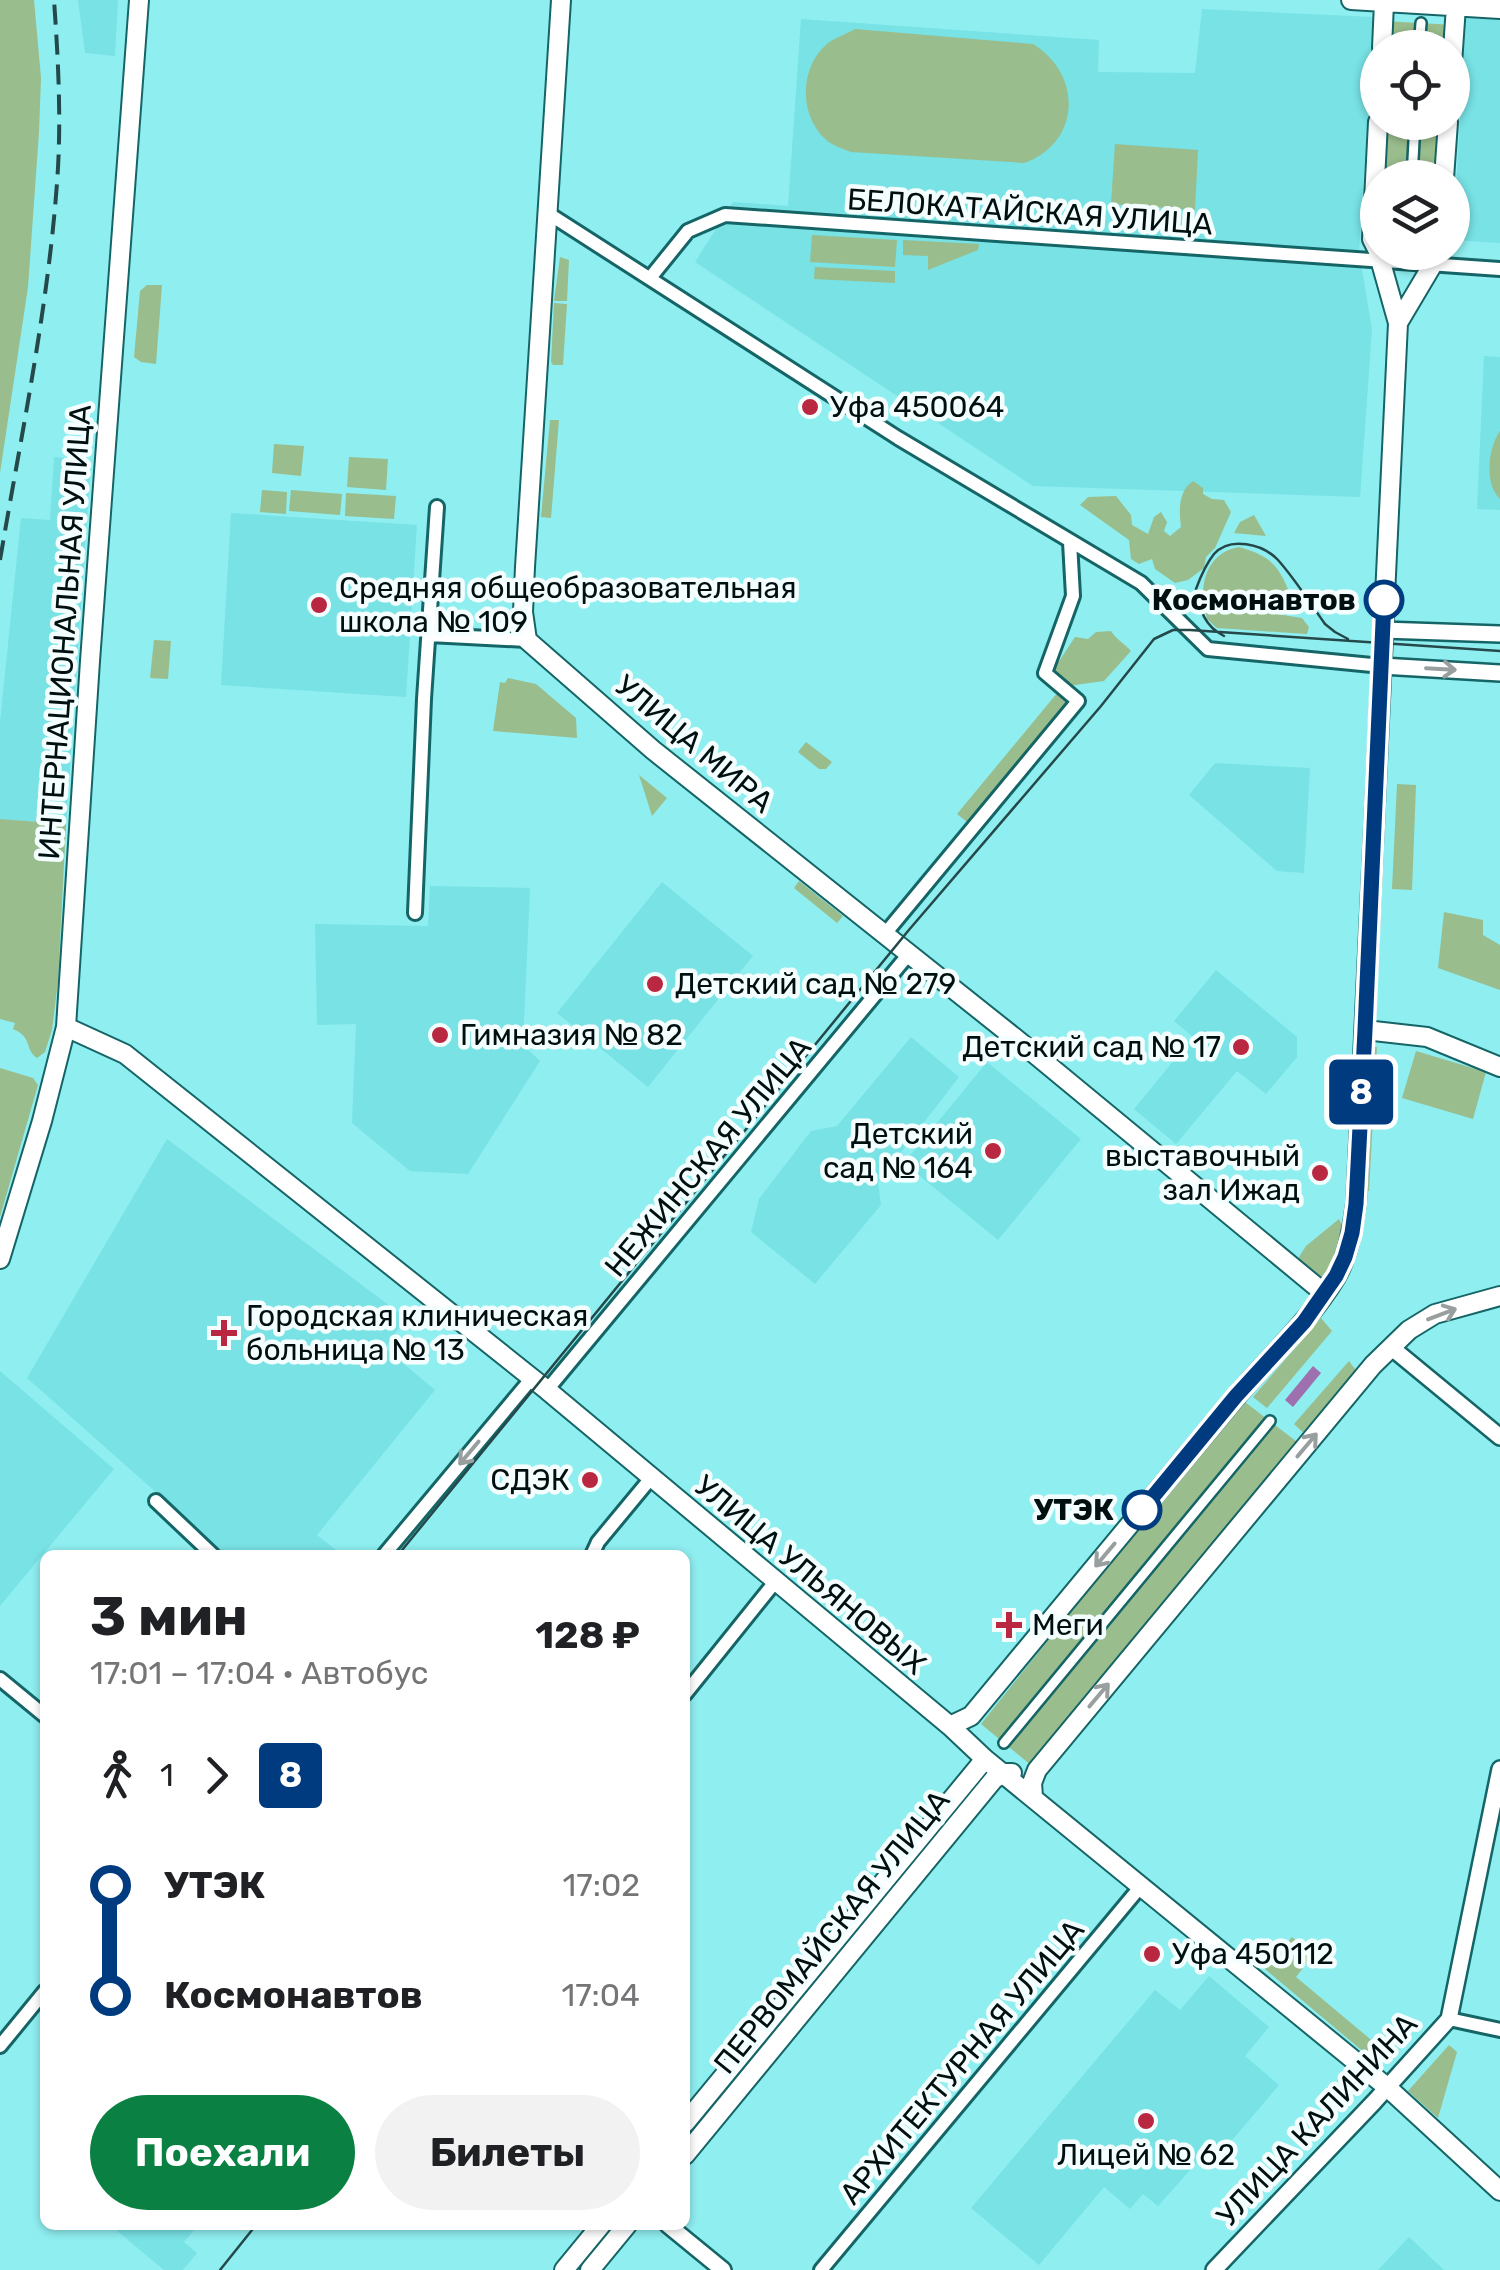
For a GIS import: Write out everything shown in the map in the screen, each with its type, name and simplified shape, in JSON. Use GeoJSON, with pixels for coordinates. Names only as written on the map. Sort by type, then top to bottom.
{"type":"FeatureCollection","features":[{"type":"Feature","properties":{"kind":"main road","name":"ИНТЕРНАЦИОНАЛЬНАЯ УЛИЦА"},"geometry":{"type":"LineString","coordinates":[[0,1259],[66,1027],[139,0]]}},
{"type":"Feature","properties":{"kind":"main road"},"geometry":{"type":"LineString","coordinates":[[527,640],[524,582],[561,0]]}},
{"type":"Feature","properties":{"kind":"main road"},"geometry":{"type":"LineString","coordinates":[[1351,0],[1500,9]]}},
{"type":"Feature","properties":{"kind":"main road"},"geometry":{"type":"LineString","coordinates":[[1383,30],[1384,3]]}},
{"type":"Feature","properties":{"kind":"main road"},"geometry":{"type":"LineString","coordinates":[[1454,30],[1456,6]]}},
{"type":"Feature","properties":{"kind":"main road"},"geometry":{"type":"LineString","coordinates":[[950,1726],[972,1716],[1236,1396],[1304,1322],[1341,1266],[1352,1233],[1398,322],[1383,270]]}},
{"type":"Feature","properties":{"kind":"main road"},"geometry":{"type":"LineString","coordinates":[[1398,322],[1427,270]]}},
{"type":"Feature","properties":{"kind":"main road","name":"УЛИЦА МИРА"},"geometry":{"type":"LineString","coordinates":[[527,640],[652,750],[1025,1046],[1324,1293]]}},
{"type":"Feature","properties":{"kind":"main road","name":"УЛИЦА УЛЬЯНОВЫХ"},"geometry":{"type":"LineString","coordinates":[[66,1027],[125,1054],[540,1384],[985,1759],[1388,2088],[1500,2191]]}},
{"type":"Feature","properties":{"kind":"main road"},"geometry":{"type":"LineString","coordinates":[[1365,1030],[1427,1037],[1500,1067]]}},
{"type":"Feature","properties":{"kind":"main road"},"geometry":{"type":"LineString","coordinates":[[1033,1797],[1032,1783],[1037,1770],[1373,1365],[1410,1330],[1435,1314],[1500,1296]]}},
{"type":"Feature","properties":{"kind":"main road"},"geometry":{"type":"LineString","coordinates":[[972,1716],[985,1759]]}},
{"type":"Feature","properties":{"kind":"main road","name":"ПЕРВОМАЙСКАЯ УЛИЦА"},"geometry":{"type":"LineString","coordinates":[[690,2118],[985,1759]]}},
{"type":"Feature","properties":{"kind":"main road"},"geometry":{"type":"LineString","coordinates":[[1004,1773],[1037,1770]]}},
{"type":"Feature","properties":{"kind":"main road","name":"ПЕРВОМАЙСКАЯ УЛИЦА"},"geometry":{"type":"LineString","coordinates":[[690,2149],[994,1779],[1004,1773]]}},
{"type":"Feature","properties":{"kind":"main road"},"geometry":{"type":"LineString","coordinates":[[564,2270],[597,2230]]}},
{"type":"Feature","properties":{"kind":"main road"},"geometry":{"type":"LineString","coordinates":[[590,2270],[623,2230]]}},
{"type":"Feature","properties":{"kind":"street"},"geometry":{"type":"LineString","coordinates":[[1421,23],[1421,30]]}},
{"type":"Feature","properties":{"kind":"street"},"geometry":{"type":"LineString","coordinates":[[546,212],[898,438],[1141,583],[1208,649],[1500,673]]}},
{"type":"Feature","properties":{"kind":"street","name":"БЕЛОКАТАЙСКАЯ УЛИЦА"},"geometry":{"type":"LineString","coordinates":[[650,278],[688,231],[725,215],[1360,254]]}},
{"type":"Feature","properties":{"kind":"street","name":"БЕЛОКАТАЙСКАЯ УЛИЦА"},"geometry":{"type":"LineString","coordinates":[[1470,264],[1500,269]]}},
{"type":"Feature","properties":{"kind":"street"},"geometry":{"type":"LineString","coordinates":[[415,913],[437,507]]}},
{"type":"Feature","properties":{"kind":"street"},"geometry":{"type":"LineString","coordinates":[[884,935],[1078,701],[1045,672],[1073,596],[1070,542]]}},
{"type":"Feature","properties":{"kind":"street"},"geometry":{"type":"LineString","coordinates":[[1383,630],[1500,634]]}},
{"type":"Feature","properties":{"kind":"street"},"geometry":{"type":"LineString","coordinates":[[428,635],[527,640]]}},
{"type":"Feature","properties":{"kind":"street","name":"НЕЖИНСКАЯ УЛИЦА"},"geometry":{"type":"LineString","coordinates":[[389,1550],[540,1384],[908,955]]}},
{"type":"Feature","properties":{"kind":"street"},"geometry":{"type":"LineString","coordinates":[[1392,1348],[1500,1437]]}},
{"type":"Feature","properties":{"kind":"street"},"geometry":{"type":"LineString","coordinates":[[1004,1743],[1270,1422]]}},
{"type":"Feature","properties":{"kind":"street"},"geometry":{"type":"LineString","coordinates":[[594,1550],[651,1478]]}},
{"type":"Feature","properties":{"kind":"street"},"geometry":{"type":"LineString","coordinates":[[156,1502],[208,1550]]}},
{"type":"Feature","properties":{"kind":"street"},"geometry":{"type":"LineString","coordinates":[[690,1688],[775,1582]]}},
{"type":"Feature","properties":{"kind":"street"},"geometry":{"type":"LineString","coordinates":[[0,1679],[40,1712]]}},
{"type":"Feature","properties":{"kind":"street","name":"УЛИЦА КАЛИНИНА"},"geometry":{"type":"LineString","coordinates":[[1214,2270],[1450,2019],[1500,1769]]}},
{"type":"Feature","properties":{"kind":"street","name":"АРХИТЕКТУРНАЯ УЛИЦА"},"geometry":{"type":"LineString","coordinates":[[821,2270],[1141,1886]]}},
{"type":"Feature","properties":{"kind":"street"},"geometry":{"type":"LineString","coordinates":[[0,2046],[40,1997]]}},
{"type":"Feature","properties":{"kind":"street"},"geometry":{"type":"LineString","coordinates":[[1450,2019],[1500,2030]]}},
{"type":"Feature","properties":{"kind":"street"},"geometry":{"type":"LineString","coordinates":[[674,2230],[723,2270]]}},
{"type":"Feature","properties":{"kind":"shaded area"},"geometry":{"type":"Polygon","coordinates":[[[78,0],[118,0],[115,56],[85,53],[78,0]]]}},
{"type":"Feature","properties":{"kind":"shaded area"},"geometry":{"type":"Polygon","coordinates":[[[1202,9],[1374,17],[1373,30],[1360,30],[1360,140],[1366,140],[1365,160],[1360,160],[1359,252],[1372,329],[1360,497],[1033,486],[695,262],[733,202],[788,206],[801,19],[1099,40],[1098,72],[1195,73],[1202,9]]]}},
{"type":"Feature","properties":{"kind":"shaded area"},"geometry":{"type":"Polygon","coordinates":[[[1466,18],[1500,20],[1500,243],[1470,241],[1470,160],[1458,160],[1459,140],[1470,140],[1470,30],[1465,30],[1466,18]]]}},
{"type":"Feature","properties":{"kind":"shaded area"},"geometry":{"type":"Polygon","coordinates":[[[1484,356],[1500,357],[1500,510],[1477,509],[1484,356]]]}},
{"type":"Feature","properties":{"kind":"shaded area"},"geometry":{"type":"Polygon","coordinates":[[[54,457],[91,460],[66,824],[0,819],[0,722],[21,518],[50,520],[54,457]]]}},
{"type":"Feature","properties":{"kind":"shaded area","name":"Средняя общеобразовательная школа № 109"},"geometry":{"type":"Polygon","coordinates":[[[231,513],[417,525],[406,697],[221,685],[231,513]]]}},
{"type":"Feature","properties":{"kind":"shaded area"},"geometry":{"type":"Polygon","coordinates":[[[1215,763],[1310,768],[1304,873],[1277,871],[1189,795],[1215,763]]]}},
{"type":"Feature","properties":{"kind":"shaded area","name":"Детский сад № 279"},"geometry":{"type":"Polygon","coordinates":[[[662,882],[753,956],[648,1087],[557,1013],[662,882]]]}},
{"type":"Feature","properties":{"kind":"shaded area","name":"Гимназия № 82"},"geometry":{"type":"Polygon","coordinates":[[[430,886],[530,888],[523,1045],[540,1061],[468,1174],[410,1171],[352,1123],[356,1024],[317,1025],[315,924],[428,926],[430,886]]]}},
{"type":"Feature","properties":{"kind":"shaded area","name":"Детский сад № 17"},"geometry":{"type":"Polygon","coordinates":[[[1216,970],[1297,1037],[1297,1057],[1266,1094],[1237,1071],[1176,1144],[1134,1109],[1193,1037],[1174,1021],[1216,970]]]}},
{"type":"Feature","properties":{"kind":"shaded area"},"geometry":{"type":"Polygon","coordinates":[[[911,1037],[959,1077],[878,1182],[881,1205],[815,1284],[751,1232],[759,1199],[811,1131],[837,1126],[911,1037]]]}},
{"type":"Feature","properties":{"kind":"shaded area","name":"Детский сад № 164"},"geometry":{"type":"Polygon","coordinates":[[[987,1062],[1081,1139],[998,1240],[904,1163],[987,1062]]]}},
{"type":"Feature","properties":{"kind":"shaded area","name":"Городская клиническая больница № 13"},"geometry":{"type":"Polygon","coordinates":[[[167,1139],[406,1318],[385,1348],[435,1390],[317,1535],[336,1550],[206,1550],[158,1494],[27,1378],[167,1139]]]}},
{"type":"Feature","properties":{"kind":"shaded area"},"geometry":{"type":"Polygon","coordinates":[[[1313,1366],[1321,1373],[1293,1407],[1285,1400],[1313,1366]]]}},
{"type":"Feature","properties":{"kind":"shaded area"},"geometry":{"type":"Polygon","coordinates":[[[0,1371],[114,1469],[47,1550],[40,1550],[40,1558],[0,1606],[0,1371]]]}},
{"type":"Feature","properties":{"kind":"shaded area","name":"Лицей № 62"},"geometry":{"type":"Polygon","coordinates":[[[1209,1976],[1269,2027],[1245,2056],[1279,2085],[1211,2165],[1201,2158],[1158,2206],[1143,2194],[1130,2209],[1104,2187],[1039,2265],[971,2208],[1155,1990],[1180,2010],[1209,1976]]]}},
{"type":"Feature","properties":{"kind":"shaded area"},"geometry":{"type":"Polygon","coordinates":[[[116,2230],[194,2230],[184,2242],[197,2253],[183,2270],[164,2270],[116,2230]]]}},
{"type":"Feature","properties":{"kind":"shaded area"},"geometry":{"type":"Polygon","coordinates":[[[1409,2237],[1444,2270],[1378,2270],[1409,2237]]]}},
{"type":"Feature","properties":{"kind":"green space"},"geometry":{"type":"Polygon","coordinates":[[[0,0],[34,0],[41,78],[28,287],[0,473],[0,0]]]}},
{"type":"Feature","properties":{"kind":"green space"},"geometry":{"type":"Polygon","coordinates":[[[1384,21],[1455,25],[1454,30],[1383,30],[1384,21]]]}},
{"type":"Feature","properties":{"kind":"green space"},"geometry":{"type":"Polygon","coordinates":[[[855,29],[1033,44],[1049,57],[1067,89],[1069,107],[1057,140],[1024,163],[851,152],[839,148],[815,127],[806,90],[818,54],[827,44],[855,29]]]}},
{"type":"Feature","properties":{"kind":"green space"},"geometry":{"type":"Polygon","coordinates":[[[1378,140],[1447,140],[1445,160],[1378,160],[1378,140]]]}},
{"type":"Feature","properties":{"kind":"green space"},"geometry":{"type":"Polygon","coordinates":[[[1115,144],[1198,150],[1195,210],[1111,204],[1115,144]]]}},
{"type":"Feature","properties":{"kind":"green space"},"geometry":{"type":"Polygon","coordinates":[[[812,235],[897,240],[895,267],[810,262],[812,235]]]}},
{"type":"Feature","properties":{"kind":"green space"},"geometry":{"type":"Polygon","coordinates":[[[903,240],[979,244],[978,250],[928,270],[928,256],[903,255],[903,240]]]}},
{"type":"Feature","properties":{"kind":"green space"},"geometry":{"type":"Polygon","coordinates":[[[560,257],[569,260],[567,301],[554,301],[560,257]]]}},
{"type":"Feature","properties":{"kind":"green space"},"geometry":{"type":"Polygon","coordinates":[[[815,267],[895,271],[895,283],[814,279],[815,267]]]}},
{"type":"Feature","properties":{"kind":"green space"},"geometry":{"type":"Polygon","coordinates":[[[147,285],[162,285],[156,364],[134,357],[140,291],[147,285]]]}},
{"type":"Feature","properties":{"kind":"green space"},"geometry":{"type":"Polygon","coordinates":[[[554,303],[567,304],[563,365],[551,362],[554,303]]]}},
{"type":"Feature","properties":{"kind":"green space"},"geometry":{"type":"Polygon","coordinates":[[[550,420],[559,420],[551,518],[541,517],[550,420]]]}},
{"type":"Feature","properties":{"kind":"green space"},"geometry":{"type":"Polygon","coordinates":[[[1500,431],[1500,499],[1492,484],[1490,466],[1500,431]]]}},
{"type":"Feature","properties":{"kind":"green space"},"geometry":{"type":"Polygon","coordinates":[[[274,444],[304,446],[301,476],[272,473],[274,444]]]}},
{"type":"Feature","properties":{"kind":"green space"},"geometry":{"type":"Polygon","coordinates":[[[349,457],[388,459],[386,490],[347,487],[349,457]]]}},
{"type":"Feature","properties":{"kind":"green space"},"geometry":{"type":"Polygon","coordinates":[[[1193,481],[1203,488],[1203,494],[1224,500],[1231,512],[1204,568],[1188,580],[1175,583],[1155,569],[1152,559],[1139,564],[1131,559],[1129,540],[1080,505],[1088,497],[1116,496],[1131,515],[1132,525],[1148,534],[1154,517],[1161,512],[1167,522],[1164,531],[1170,536],[1181,527],[1182,496],[1193,481]]]}},
{"type":"Feature","properties":{"kind":"green space"},"geometry":{"type":"Polygon","coordinates":[[[262,490],[287,492],[286,514],[260,512],[262,490]]]}},
{"type":"Feature","properties":{"kind":"green space"},"geometry":{"type":"Polygon","coordinates":[[[291,490],[342,494],[340,515],[289,511],[291,490]]]}},
{"type":"Feature","properties":{"kind":"green space"},"geometry":{"type":"Polygon","coordinates":[[[346,493],[396,496],[394,519],[345,516],[346,493]]]}},
{"type":"Feature","properties":{"kind":"green space"},"geometry":{"type":"Polygon","coordinates":[[[1254,515],[1266,536],[1234,533],[1240,522],[1254,515]]]}},
{"type":"Feature","properties":{"kind":"green space"},"geometry":{"type":"Polygon","coordinates":[[[1239,547],[1271,562],[1297,609],[1203,594],[1212,563],[1239,547]]]}},
{"type":"Feature","properties":{"kind":"green space"},"geometry":{"type":"Polygon","coordinates":[[[1204,603],[1302,618],[1309,627],[1307,634],[1217,628],[1207,619],[1204,603]]]}},
{"type":"Feature","properties":{"kind":"green space"},"geometry":{"type":"Polygon","coordinates":[[[1111,631],[1131,651],[1104,681],[1068,686],[1052,672],[1075,637],[1088,639],[1096,632],[1111,631]]]}},
{"type":"Feature","properties":{"kind":"green space"},"geometry":{"type":"Polygon","coordinates":[[[154,640],[171,641],[168,679],[150,678],[154,640]]]}},
{"type":"Feature","properties":{"kind":"green space"},"geometry":{"type":"Polygon","coordinates":[[[508,678],[536,684],[576,718],[577,738],[493,731],[500,682],[505,683],[508,678]]]}},
{"type":"Feature","properties":{"kind":"green space"},"geometry":{"type":"Polygon","coordinates":[[[1058,692],[1071,703],[971,825],[957,814],[1058,692]]]}},
{"type":"Feature","properties":{"kind":"green space"},"geometry":{"type":"Polygon","coordinates":[[[806,742],[832,762],[826,769],[819,769],[798,752],[806,742]]]}},
{"type":"Feature","properties":{"kind":"green space"},"geometry":{"type":"Polygon","coordinates":[[[639,775],[667,798],[652,816],[639,775]]]}},
{"type":"Feature","properties":{"kind":"green space"},"geometry":{"type":"Polygon","coordinates":[[[1397,784],[1416,785],[1412,890],[1392,889],[1397,784]]]}},
{"type":"Feature","properties":{"kind":"green space"},"geometry":{"type":"Polygon","coordinates":[[[0,819],[66,824],[52,1030],[45,1052],[37,1058],[26,1039],[13,1029],[15,1023],[0,1019],[0,819]]]}},
{"type":"Feature","properties":{"kind":"green space"},"geometry":{"type":"Polygon","coordinates":[[[799,881],[843,916],[837,923],[794,888],[799,881]]]}},
{"type":"Feature","properties":{"kind":"green space"},"geometry":{"type":"Polygon","coordinates":[[[1444,912],[1483,920],[1483,935],[1500,945],[1500,990],[1438,968],[1444,912]]]}},
{"type":"Feature","properties":{"kind":"green space"},"geometry":{"type":"Polygon","coordinates":[[[1373,1047],[1377,1047],[1369,1191],[1365,1191],[1373,1047]]]}},
{"type":"Feature","properties":{"kind":"green space"},"geometry":{"type":"Polygon","coordinates":[[[1416,1051],[1486,1072],[1473,1119],[1402,1098],[1416,1051]]]}},
{"type":"Feature","properties":{"kind":"green space"},"geometry":{"type":"Polygon","coordinates":[[[0,1068],[33,1078],[38,1085],[0,1217],[0,1068]]]}},
{"type":"Feature","properties":{"kind":"green space"},"geometry":{"type":"Polygon","coordinates":[[[1339,1219],[1345,1232],[1325,1285],[1299,1257],[1306,1246],[1339,1219]]]}},
{"type":"Feature","properties":{"kind":"green space"},"geometry":{"type":"Polygon","coordinates":[[[1321,1318],[1332,1331],[1267,1408],[1253,1397],[1321,1318]]]}},
{"type":"Feature","properties":{"kind":"green space"},"geometry":{"type":"Polygon","coordinates":[[[1349,1361],[1358,1373],[1306,1435],[1294,1424],[1349,1361]]]}},
{"type":"Feature","properties":{"kind":"green space"},"geometry":{"type":"Polygon","coordinates":[[[1241,1399],[1301,1445],[1032,1766],[981,1724],[1241,1399]]]}},
{"type":"Feature","properties":{"kind":"green space"},"geometry":{"type":"Polygon","coordinates":[[[1292,1937],[1313,1955],[1296,1977],[1388,2054],[1378,2064],[1265,1969],[1292,1937]]]}},
{"type":"Feature","properties":{"kind":"green space"},"geometry":{"type":"Polygon","coordinates":[[[1449,2045],[1457,2052],[1438,2118],[1408,2091],[1449,2045]]]}},
{"type":"Feature","properties":{"kind":"tram line"},"geometry":{"type":"LineString","coordinates":[[1224,636],[1204,617],[1196,589],[1214,554],[1229,545],[1246,544],[1272,554],[1325,624],[1348,639]]}},
{"type":"Feature","properties":{"kind":"tram line"},"geometry":{"type":"LineString","coordinates":[[402,1550],[908,931],[1154,639],[1173,630],[1190,630],[1500,651]]}},
{"type":"Feature","properties":{"kind":"tram line"},"geometry":{"type":"LineString","coordinates":[[220,2270],[252,2230]]}},
{"type":"Feature","properties":{"kind":"railway"},"geometry":{"type":"LineString","coordinates":[[0,560],[34,364],[54,217],[59,126],[54,0]]}},
{"type":"Feature","properties":{"kind":"bus line","name":"8"},"geometry":{"type":"LineString","coordinates":[[1142,1510],[1236,1396],[1304,1322],[1336,1276],[1352,1233],[1384,600]]}},
{"type":"Feature","properties":{"kind":"place","name":"Уфа 450064"},"geometry":{"type":"Point","coordinates":[810,407]}},
{"type":"Feature","properties":{"kind":"place","name":"Космонавтов"},"geometry":{"type":"Point","coordinates":[1384,600]}},
{"type":"Feature","properties":{"kind":"place","name":"Средняя общеобразовательная школа № 109"},"geometry":{"type":"Point","coordinates":[319,605]}},
{"type":"Feature","properties":{"kind":"place","name":"Детский сад № 279"},"geometry":{"type":"Point","coordinates":[655,984]}},
{"type":"Feature","properties":{"kind":"place","name":"Гимназия № 82"},"geometry":{"type":"Point","coordinates":[440,1035]}},
{"type":"Feature","properties":{"kind":"place","name":"Детский сад № 17"},"geometry":{"type":"Point","coordinates":[1241,1047]}},
{"type":"Feature","properties":{"kind":"place","name":"Детский сад № 164"},"geometry":{"type":"Point","coordinates":[993,1151]}},
{"type":"Feature","properties":{"kind":"place","name":"выставочный зал Ижад"},"geometry":{"type":"Point","coordinates":[1320,1173]}},
{"type":"Feature","properties":{"kind":"place","name":"Городская клиническая больница № 13"},"geometry":{"type":"Point","coordinates":[224,1333]}},
{"type":"Feature","properties":{"kind":"place","name":"СДЭК"},"geometry":{"type":"Point","coordinates":[590,1480]}},
{"type":"Feature","properties":{"kind":"place","name":"УТЭК"},"geometry":{"type":"Point","coordinates":[1142,1510]}},
{"type":"Feature","properties":{"kind":"place","name":"Меги"},"geometry":{"type":"Point","coordinates":[1009,1625]}},
{"type":"Feature","properties":{"kind":"place","name":"Уфа 450112"},"geometry":{"type":"Point","coordinates":[1152,1954]}},
{"type":"Feature","properties":{"kind":"place","name":"Лицей № 62"},"geometry":{"type":"Point","coordinates":[1146,2121]}}]}
